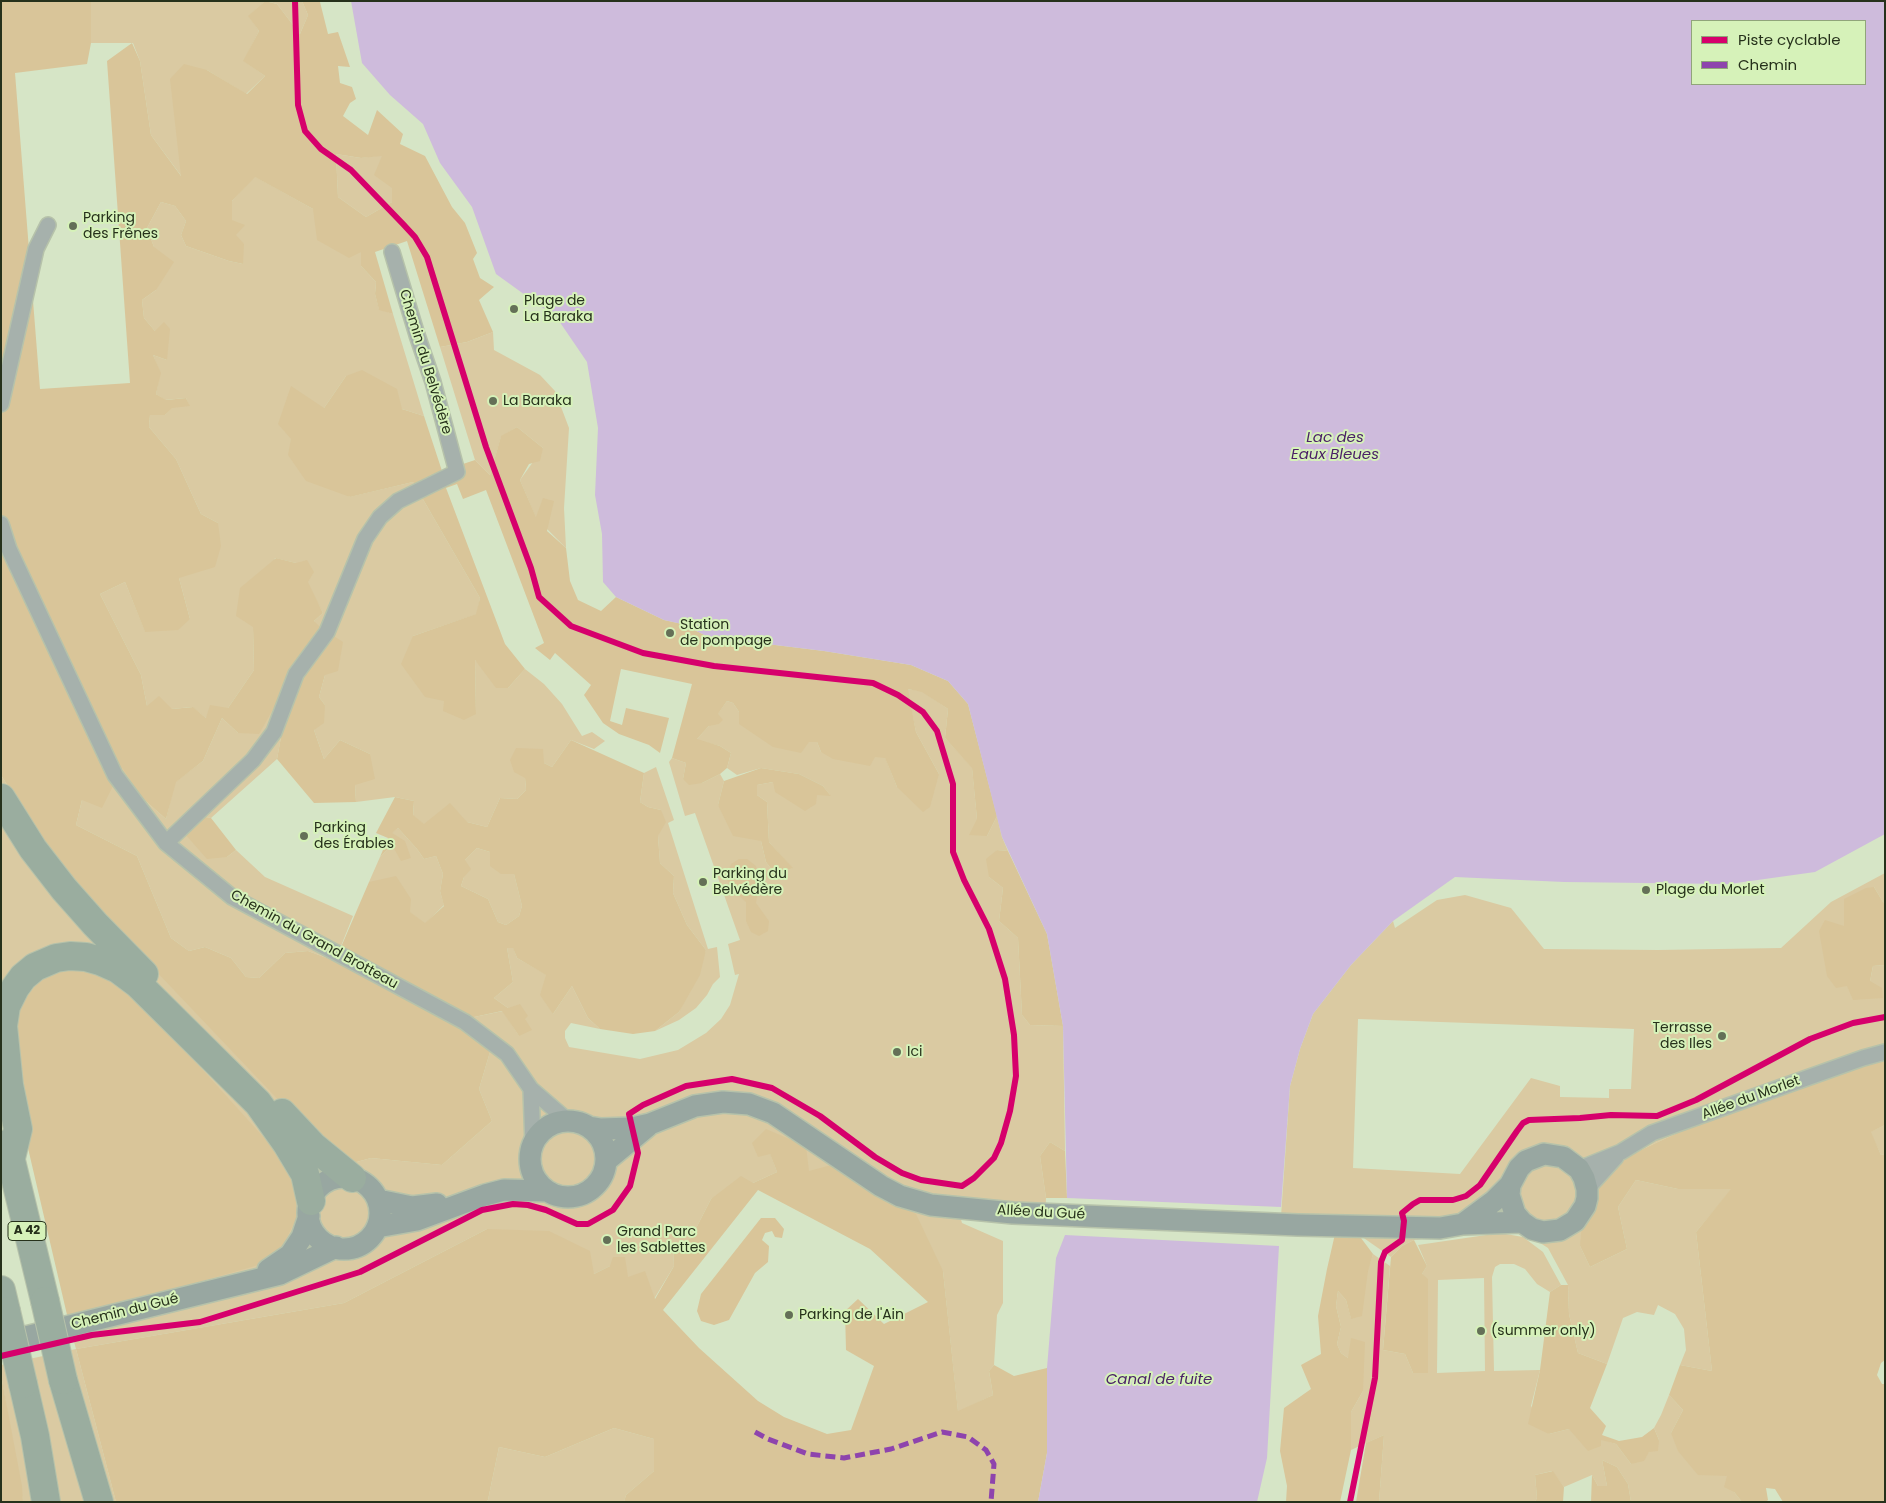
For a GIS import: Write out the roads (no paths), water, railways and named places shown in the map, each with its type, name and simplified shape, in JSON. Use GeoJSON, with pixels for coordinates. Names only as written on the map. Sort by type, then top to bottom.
{"type":"FeatureCollection","features":[{"type":"Feature","properties":{"kind":"highway"},"geometry":{"type":"LineString","coordinates":[[1,798],[33,849],[64,890],[95,924],[313,1146],[352,1178]]}},
{"type":"Feature","properties":{"kind":"highway"},"geometry":{"type":"LineString","coordinates":[[10,1162],[18,1129],[9,1084],[3,1026],[6,1006],[14,988],[23,977],[36,967],[56,958],[70,956],[86,957],[118,969],[138,984],[258,1103],[288,1144],[305,1174],[310,1209]]}},
{"type":"Feature","properties":{"kind":"highway","name":"A 42"},"geometry":{"type":"LineString","coordinates":[[1,1118],[63,1380],[99,1502]]}},
{"type":"Feature","properties":{"kind":"highway"},"geometry":{"type":"LineString","coordinates":[[4,1301],[35,1436],[45,1497]]}},
{"type":"Feature","properties":{"kind":"street"},"geometry":{"type":"LineString","coordinates":[[1,404],[36,249],[48,225]]}},
{"type":"Feature","properties":{"kind":"street","name":"Chemin du Belvédère"},"geometry":{"type":"LineString","coordinates":[[166,843],[253,760],[274,732],[296,674],[327,632],[365,539],[380,517],[398,501],[457,472],[433,382],[392,252]]}},
{"type":"Feature","properties":{"kind":"street","name":"Chemin du Grand Brotteau"},"geometry":{"type":"LineString","coordinates":[[1,524],[9,549],[115,775],[166,843],[232,897],[465,1022],[507,1054],[531,1089],[568,1121]]}},
{"type":"Feature","properties":{"kind":"street","name":"Allée du Morlet"},"geometry":{"type":"LineString","coordinates":[[1579,1169],[1621,1152],[1652,1133],[1863,1058],[1885,1052]]}},
{"type":"Feature","properties":{"kind":"street"},"geometry":{"type":"LineString","coordinates":[[531,1089],[534,1175],[546,1191]]}},
{"type":"Feature","properties":{"kind":"street","name":"Allée du Gué"},"geometry":{"type":"LineString","coordinates":[[589,1127],[632,1128],[650,1124],[695,1106],[723,1102],[749,1104],[772,1114],[881,1186],[900,1196],[931,1205],[1013,1213],[1298,1225],[1440,1228],[1463,1224],[1522,1222]]}},
{"type":"Feature","properties":{"kind":"street"},"geometry":{"type":"LineString","coordinates":[[377,1227],[417,1220],[504,1190],[546,1191],[565,1198],[578,1196],[589,1191],[603,1176],[606,1151],[602,1142],[589,1127],[568,1121],[557,1123],[539,1135],[519,1172],[508,1182],[434,1205],[412,1206],[378,1200]]}},
{"type":"Feature","properties":{"kind":"street","name":"Allée du Gué"},"geometry":{"type":"LineString","coordinates":[[606,1161],[650,1124]]}},
{"type":"Feature","properties":{"kind":"street","name":"Allée du Morlet"},"geometry":{"type":"LineString","coordinates":[[1587,1189],[1621,1152]]}},
{"type":"Feature","properties":{"kind":"street"},"geometry":{"type":"LineString","coordinates":[[1544,1154],[1563,1157],[1579,1169],[1587,1189],[1585,1206],[1576,1221],[1552,1232],[1532,1229],[1522,1222],[1511,1205],[1510,1185],[1519,1168],[1534,1157],[1544,1154]]}},
{"type":"Feature","properties":{"kind":"street"},"geometry":{"type":"LineString","coordinates":[[336,1178],[352,1178],[371,1188],[378,1200],[380,1215],[377,1227],[362,1244],[348,1248],[336,1247],[324,1242],[317,1236],[311,1225],[310,1209],[319,1187],[327,1181],[336,1178]]}},
{"type":"Feature","properties":{"kind":"street","name":"Allée du Gué"},"geometry":{"type":"LineString","coordinates":[[1463,1224],[1494,1201],[1510,1185]]}},
{"type":"Feature","properties":{"kind":"street","name":"Chemin du Gué"},"geometry":{"type":"LineString","coordinates":[[249,1282],[290,1255],[302,1237],[310,1209]]}},
{"type":"Feature","properties":{"kind":"street","name":"Chemin du Gué"},"geometry":{"type":"LineString","coordinates":[[1,1343],[280,1274],[336,1247]]}},
{"type":"Feature","properties":{"kind":"water","name":"Lac des Eaux Bleues"},"geometry":{"type":"Polygon","coordinates":[[[351,1],[1885,1],[1885,834],[1815,872],[1729,884],[1564,882],[1455,877],[1393,921],[1351,965],[1313,1014],[1300,1049],[1290,1086],[1281,1207],[1067,1198],[1063,1026],[1047,934],[1002,837],[968,704],[948,681],[911,665],[824,651],[767,644],[717,641],[682,624],[664,620],[616,597],[603,582],[602,534],[595,495],[598,428],[587,362],[557,318],[496,274],[472,207],[440,163],[423,124],[390,95],[362,63],[351,1]]]}},
{"type":"Feature","properties":{"kind":"water","name":"Canal de fuite"},"geometry":{"type":"Polygon","coordinates":[[[1065,1235],[1279,1246],[1267,1458],[1257,1502],[1038,1502],[1047,1453],[1047,1368],[1056,1258],[1065,1235]]]}},
{"type":"Feature","properties":{"kind":"place","name":"Parking des Frênes"},"geometry":{"type":"Point","coordinates":[73,226]}},
{"type":"Feature","properties":{"kind":"place","name":"Plage de La Baraka"},"geometry":{"type":"Point","coordinates":[514,309]}},
{"type":"Feature","properties":{"kind":"place","name":"La Baraka"},"geometry":{"type":"Point","coordinates":[493,401]}},
{"type":"Feature","properties":{"kind":"place","name":"Station de pompage"},"geometry":{"type":"Point","coordinates":[670,633]}},
{"type":"Feature","properties":{"kind":"place","name":"Parking des Érables"},"geometry":{"type":"Point","coordinates":[304,836]}},
{"type":"Feature","properties":{"kind":"place","name":"Parking du Belvédère"},"geometry":{"type":"Point","coordinates":[703,882]}},
{"type":"Feature","properties":{"kind":"place","name":"Plage du Morlet"},"geometry":{"type":"Point","coordinates":[1646,890]}},
{"type":"Feature","properties":{"kind":"place","name":"Terrasse des Iles"},"geometry":{"type":"Point","coordinates":[1722,1036]}},
{"type":"Feature","properties":{"kind":"place","name":"Ici"},"geometry":{"type":"Point","coordinates":[897,1052]}},
{"type":"Feature","properties":{"kind":"place","name":"Grand Parc les Sablettes"},"geometry":{"type":"Point","coordinates":[607,1240]}},
{"type":"Feature","properties":{"kind":"place","name":"Parking de l'Ain"},"geometry":{"type":"Point","coordinates":[789,1315]}},
{"type":"Feature","properties":{"kind":"place","name":"(summer only)"},"geometry":{"type":"Point","coordinates":[1481,1331]}}]}
